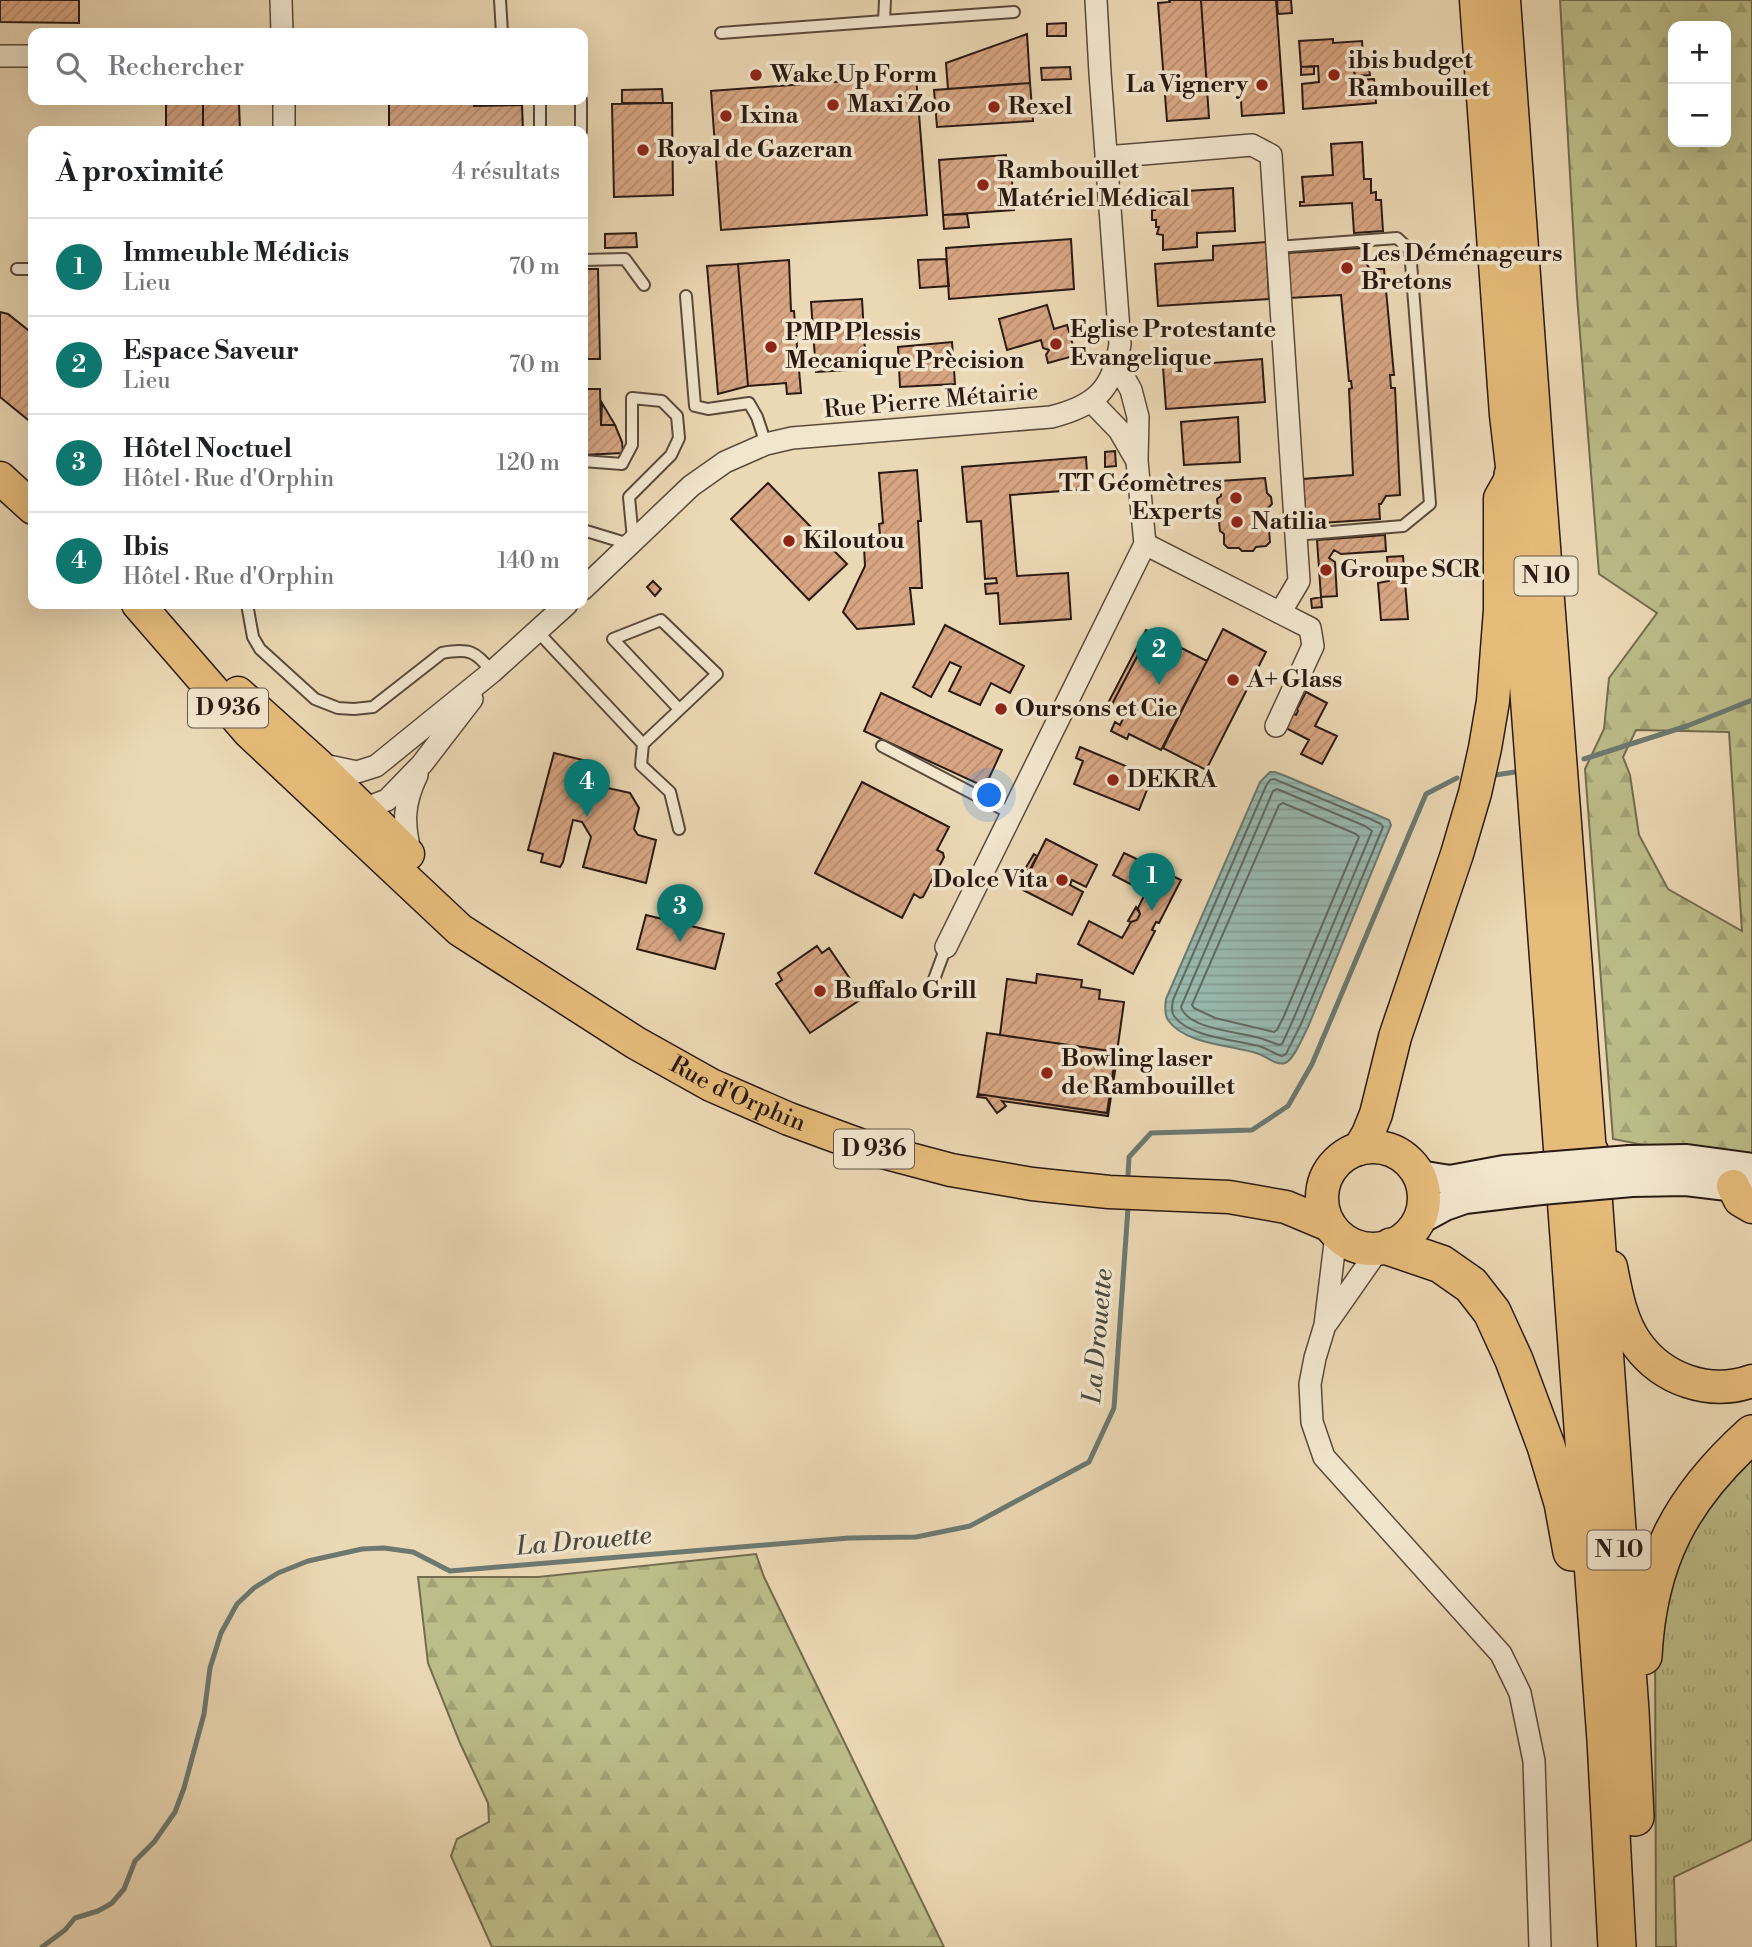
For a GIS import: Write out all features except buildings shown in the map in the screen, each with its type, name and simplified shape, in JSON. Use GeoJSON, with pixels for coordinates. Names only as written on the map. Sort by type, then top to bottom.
{"type":"FeatureCollection","features":[{"type":"Feature","properties":{"kind":"highway","name":"N 10"},"geometry":{"type":"LineString","coordinates":[[1513,475],[1606,1740],[1617,1947]]}},
{"type":"Feature","properties":{"kind":"highway","name":"N 10"},"geometry":{"type":"LineString","coordinates":[[1590,1153],[1630,1711],[1642,1947]]}},
{"type":"Feature","properties":{"kind":"highway"},"geometry":{"type":"LineString","coordinates":[[1385,1248],[1441,1264],[1471,1284],[1492,1311],[1514,1360],[1546,1446],[1563,1503],[1580,1592],[1591,1722],[1606,1740]]}},
{"type":"Feature","properties":{"kind":"highway"},"geometry":{"type":"LineString","coordinates":[[1630,1711],[1642,1683],[1644,1640],[1660,1557],[1693,1498],[1715,1470],[1752,1434]]}},
{"type":"Feature","properties":{"kind":"main road","name":"N 10"},"geometry":{"type":"LineString","coordinates":[[1476,0],[1506,415],[1513,475]]}},
{"type":"Feature","properties":{"kind":"main road","name":"N 10"},"geometry":{"type":"LineString","coordinates":[[1504,0],[1590,1153]]}},
{"type":"Feature","properties":{"kind":"main road"},"geometry":{"type":"LineString","coordinates":[[1359,1149],[1376,1114],[1395,1037],[1475,793],[1487,736],[1496,667],[1501,572],[1500,498],[1513,475]]}},
{"type":"Feature","properties":{"kind":"main road"},"geometry":{"type":"LineString","coordinates":[[0,478],[28,503]]}},
{"type":"Feature","properties":{"kind":"main road","name":"Rue d'Orphin"},"geometry":{"type":"LineString","coordinates":[[142,609],[249,732],[460,930],[636,1043],[711,1085],[789,1119],[868,1148],[951,1170],[1032,1184],[1110,1192],[1229,1197],[1286,1207],[1333,1230]]}},
{"type":"Feature","properties":{"kind":"main road","name":"Rue d'Orphin"},"geometry":{"type":"LineString","coordinates":[[144,609],[317,764],[411,857],[553,988]]}},
{"type":"Feature","properties":{"kind":"main road"},"geometry":{"type":"LineString","coordinates":[[1359,1149],[1390,1149],[1404,1156],[1419,1175],[1424,1191],[1425,1205],[1409,1236],[1385,1248],[1366,1250],[1354,1246],[1333,1230],[1322,1202],[1323,1185],[1331,1169],[1343,1156],[1359,1149]]}},
{"type":"Feature","properties":{"kind":"main road"},"geometry":{"type":"LineString","coordinates":[[1590,1153],[1604,1172],[1614,1281],[1619,1307],[1636,1343],[1663,1370],[1685,1382],[1711,1388],[1752,1381]]}},
{"type":"Feature","properties":{"kind":"main road"},"geometry":{"type":"LineString","coordinates":[[1420,1219],[1465,1199],[1542,1178],[1631,1171],[1687,1159],[1747,1188]]}},
{"type":"Feature","properties":{"kind":"main road","name":"Rue d'Orphin"},"geometry":{"type":"LineString","coordinates":[[1229,1197],[1295,1187],[1331,1169]]}},
{"type":"Feature","properties":{"kind":"main road"},"geometry":{"type":"LineString","coordinates":[[1419,1175],[1450,1180],[1504,1170],[1542,1178]]}},
{"type":"Feature","properties":{"kind":"street"},"geometry":{"type":"LineString","coordinates":[[281,0],[282,28]]}},
{"type":"Feature","properties":{"kind":"street"},"geometry":{"type":"LineString","coordinates":[[946,947],[1145,544],[1137,461],[1138,418],[1131,390],[1117,365],[1119,344],[1096,0]]}},
{"type":"Feature","properties":{"kind":"street"},"geometry":{"type":"LineString","coordinates":[[0,56],[28,56]]}},
{"type":"Feature","properties":{"kind":"street"},"geometry":{"type":"LineString","coordinates":[[284,105],[284,126]]}},
{"type":"Feature","properties":{"kind":"street"},"geometry":{"type":"LineString","coordinates":[[1106,157],[1252,145],[1271,155],[1298,581],[1280,613]]}},
{"type":"Feature","properties":{"kind":"street","name":"Rue Pierre Métairie"},"geometry":{"type":"LineString","coordinates":[[588,584],[691,486],[725,462],[766,444],[792,438],[1051,418],[1072,412],[1091,401],[1106,387],[1117,365]]}},
{"type":"Feature","properties":{"kind":"street"},"geometry":{"type":"LineString","coordinates":[[1091,401],[1119,430],[1137,461]]}},
{"type":"Feature","properties":{"kind":"street"},"geometry":{"type":"LineString","coordinates":[[1145,544],[1310,628],[1313,646],[1276,726]]}},
{"type":"Feature","properties":{"kind":"street"},"geometry":{"type":"LineString","coordinates":[[317,764],[357,772],[376,766],[492,672],[561,609]]}},
{"type":"Feature","properties":{"kind":"street"},"geometry":{"type":"LineString","coordinates":[[326,805],[364,809],[387,800],[422,764],[492,672]]}},
{"type":"Feature","properties":{"kind":"street"},"geometry":{"type":"LineString","coordinates":[[411,857],[405,829],[408,793],[422,764]]}},
{"type":"Feature","properties":{"kind":"street"},"geometry":{"type":"LineString","coordinates":[[1333,1230],[1325,1325],[1310,1384],[1312,1422],[1324,1457],[1501,1654],[1520,1693],[1534,1761],[1540,1947]]}},
{"type":"Feature","properties":{"kind":"street"},"geometry":{"type":"LineString","coordinates":[[1325,1325],[1385,1248]]}},
{"type":"Feature","properties":{"kind":"lane"},"geometry":{"type":"LineString","coordinates":[[500,0],[502,28]]}},
{"type":"Feature","properties":{"kind":"lane"},"geometry":{"type":"LineString","coordinates":[[884,21],[885,0]]}},
{"type":"Feature","properties":{"kind":"lane"},"geometry":{"type":"LineString","coordinates":[[721,33],[1014,12]]}},
{"type":"Feature","properties":{"kind":"lane"},"geometry":{"type":"LineString","coordinates":[[540,126],[541,105]]}},
{"type":"Feature","properties":{"kind":"lane"},"geometry":{"type":"LineString","coordinates":[[581,105],[582,126]]}},
{"type":"Feature","properties":{"kind":"lane"},"geometry":{"type":"LineString","coordinates":[[1277,247],[1397,238],[1410,250],[1430,504],[1404,526],[1295,535]]}},
{"type":"Feature","properties":{"kind":"lane"},"geometry":{"type":"LineString","coordinates":[[588,260],[625,259],[644,285]]}},
{"type":"Feature","properties":{"kind":"lane"},"geometry":{"type":"LineString","coordinates":[[17,269],[28,269]]}},
{"type":"Feature","properties":{"kind":"lane"},"geometry":{"type":"LineString","coordinates":[[686,296],[695,406],[708,409],[749,403],[757,416],[766,444]]}},
{"type":"Feature","properties":{"kind":"lane"},"geometry":{"type":"LineString","coordinates":[[588,461],[622,464],[632,445],[632,398],[662,401],[677,416],[679,438],[671,455],[629,497],[631,542],[588,531]]}},
{"type":"Feature","properties":{"kind":"lane"},"geometry":{"type":"LineString","coordinates":[[248,609],[253,638],[260,649],[315,699],[338,708],[373,707],[442,653],[468,652],[480,656],[492,672]]}},
{"type":"Feature","properties":{"kind":"lane"},"geometry":{"type":"LineString","coordinates":[[679,709],[613,639],[661,620],[717,674],[643,744],[641,765],[670,792],[679,829]]}},
{"type":"Feature","properties":{"kind":"lane"},"geometry":{"type":"LineString","coordinates":[[537,631],[643,744]]}},
{"type":"Feature","properties":{"kind":"lane"},"geometry":{"type":"LineString","coordinates":[[882,746],[1012,814]]}},
{"type":"Feature","properties":{"kind":"lane"},"geometry":{"type":"LineString","coordinates":[[933,982],[946,947]]}},
{"type":"Feature","properties":{"kind":"green space"},"geometry":{"type":"Polygon","coordinates":[[[1560,0],[1752,0],[1752,1166],[1613,1139],[1585,769],[1604,729],[1609,678],[1657,613],[1599,574],[1577,296],[1560,0]],[[1636,730],[1623,757],[1630,775],[1639,835],[1668,889],[1742,931],[1729,732],[1636,730]]]}},
{"type":"Feature","properties":{"kind":"green space"},"geometry":{"type":"Polygon","coordinates":[[[1752,1449],[1752,1840],[1674,1877],[1676,1947],[1656,1947],[1655,1629],[1673,1556],[1752,1449]]]}},
{"type":"Feature","properties":{"kind":"green space"},"geometry":{"type":"Polygon","coordinates":[[[756,1554],[764,1577],[944,1947],[492,1947],[451,1856],[457,1839],[489,1822],[488,1803],[460,1743],[428,1663],[418,1577],[538,1577],[756,1554]]]}},
{"type":"Feature","properties":{"kind":"water"},"geometry":{"type":"Polygon","coordinates":[[[1270,772],[1389,820],[1391,825],[1308,1027],[1292,1057],[1282,1064],[1259,1054],[1186,1035],[1168,1020],[1165,1010],[1166,999],[1260,782],[1270,772]]]}},
{"type":"Feature","properties":{"kind":"waterway","name":"La Drouette"},"geometry":{"type":"LineString","coordinates":[[1584,759],[1687,726],[1752,700]]}},
{"type":"Feature","properties":{"kind":"waterway","name":"La Drouette"},"geometry":{"type":"LineString","coordinates":[[1495,775],[1522,771]]}},
{"type":"Feature","properties":{"kind":"waterway","name":"La Drouette"},"geometry":{"type":"LineString","coordinates":[[1128,1175],[1129,1157],[1151,1133],[1252,1130],[1288,1106],[1312,1064],[1426,794],[1457,778]]}},
{"type":"Feature","properties":{"kind":"waterway","name":"La Drouette"},"geometry":{"type":"LineString","coordinates":[[42,1947],[65,1930],[75,1918],[98,1911],[112,1903],[124,1889],[135,1861],[154,1842],[175,1812],[204,1714],[210,1668],[221,1633],[237,1604],[254,1588],[278,1573],[308,1561],[362,1549],[384,1548],[413,1552],[450,1571],[849,1538],[916,1537],[970,1526],[1089,1462],[1114,1408],[1128,1208]]}},
{"type":"Feature","properties":{"kind":"place","name":"Wake Up Form"},"geometry":{"type":"Point","coordinates":[756,75]}},
{"type":"Feature","properties":{"kind":"place","name":"ibis budget Rambouillet"},"geometry":{"type":"Point","coordinates":[1334,75]}},
{"type":"Feature","properties":{"kind":"place","name":"La Vignery"},"geometry":{"type":"Point","coordinates":[1262,85]}},
{"type":"Feature","properties":{"kind":"place","name":"Maxi Zoo"},"geometry":{"type":"Point","coordinates":[833,105]}},
{"type":"Feature","properties":{"kind":"place","name":"Rexel"},"geometry":{"type":"Point","coordinates":[994,107]}},
{"type":"Feature","properties":{"kind":"place","name":"Ixina"},"geometry":{"type":"Point","coordinates":[726,116]}},
{"type":"Feature","properties":{"kind":"place","name":"Royal de Gazeran"},"geometry":{"type":"Point","coordinates":[643,150]}},
{"type":"Feature","properties":{"kind":"place","name":"Rambouillet Matériel Médical"},"geometry":{"type":"Point","coordinates":[983,185]}},
{"type":"Feature","properties":{"kind":"place","name":"Les Déménageurs Bretons"},"geometry":{"type":"Point","coordinates":[1347,268]}},
{"type":"Feature","properties":{"kind":"place","name":"Eglise Protestante Evangelique"},"geometry":{"type":"Point","coordinates":[1056,344]}},
{"type":"Feature","properties":{"kind":"place","name":"PMP Plessis Mecanique Prècision"},"geometry":{"type":"Point","coordinates":[771,347]}},
{"type":"Feature","properties":{"kind":"place","name":"TT Géomètres Experts"},"geometry":{"type":"Point","coordinates":[1236,498]}},
{"type":"Feature","properties":{"kind":"place","name":"Natilia"},"geometry":{"type":"Point","coordinates":[1237,522]}},
{"type":"Feature","properties":{"kind":"place","name":"Kiloutou"},"geometry":{"type":"Point","coordinates":[789,541]}},
{"type":"Feature","properties":{"kind":"place","name":"Groupe SCR"},"geometry":{"type":"Point","coordinates":[1326,570]}},
{"type":"Feature","properties":{"kind":"place","name":"A+ Glass"},"geometry":{"type":"Point","coordinates":[1233,680]}},
{"type":"Feature","properties":{"kind":"place","name":"Espace Saveur"},"geometry":{"type":"Point","coordinates":[1159,685]}},
{"type":"Feature","properties":{"kind":"place","name":"Oursons et Cie"},"geometry":{"type":"Point","coordinates":[1001,709]}},
{"type":"Feature","properties":{"kind":"place","name":"DEKRA"},"geometry":{"type":"Point","coordinates":[1113,780]}},
{"type":"Feature","properties":{"kind":"place","name":"Ibis"},"geometry":{"type":"Point","coordinates":[587,817]}},
{"type":"Feature","properties":{"kind":"place","name":"Dolce Vita"},"geometry":{"type":"Point","coordinates":[1062,880]}},
{"type":"Feature","properties":{"kind":"place","name":"Immeuble Médicis"},"geometry":{"type":"Point","coordinates":[1152,911]}},
{"type":"Feature","properties":{"kind":"place","name":"Hôtel Noctuel"},"geometry":{"type":"Point","coordinates":[680,942]}},
{"type":"Feature","properties":{"kind":"place","name":"Buffalo Grill"},"geometry":{"type":"Point","coordinates":[820,991]}},
{"type":"Feature","properties":{"kind":"place","name":"Bowling laser de Rambouillet"},"geometry":{"type":"Point","coordinates":[1047,1073]}}]}
